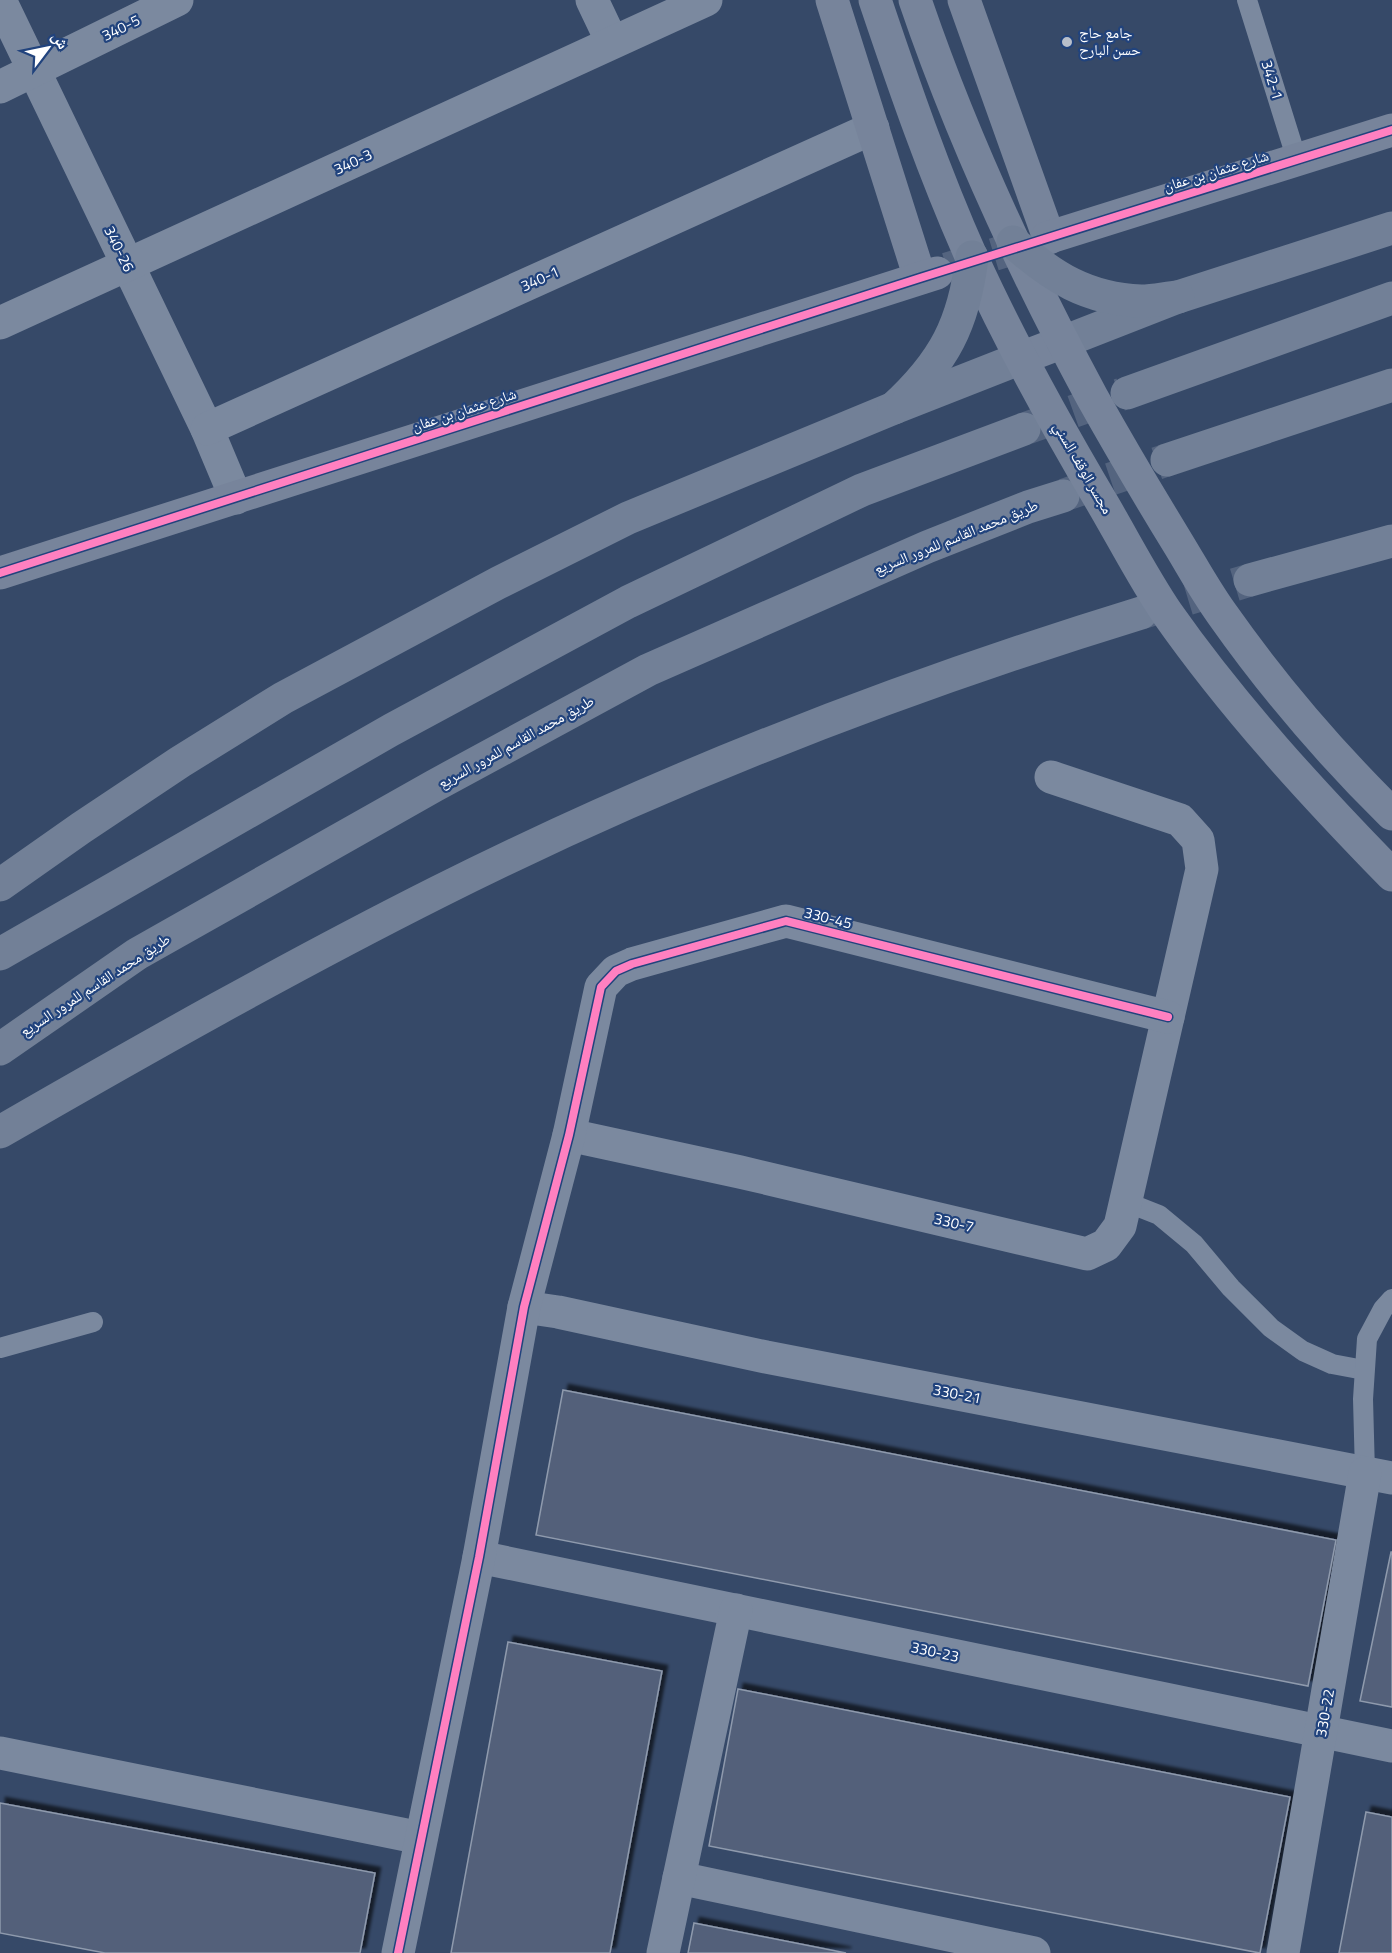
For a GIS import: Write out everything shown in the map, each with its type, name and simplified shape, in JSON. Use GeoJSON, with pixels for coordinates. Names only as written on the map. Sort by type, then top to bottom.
{"type":"FeatureCollection","features":[{"type":"Feature","properties":{"kind":"highway"},"geometry":{"type":"LineString","coordinates":[[1063,342],[1178,297],[1392,228]]}},
{"type":"Feature","properties":{"kind":"highway"},"geometry":{"type":"LineString","coordinates":[[1012,242],[1040,267],[1071,285],[1106,297],[1142,301],[1178,297]]}},
{"type":"Feature","properties":{"kind":"highway"},"geometry":{"type":"LineString","coordinates":[[894,408],[916,388],[950,341],[966,296],[972,257]]}},
{"type":"Feature","properties":{"kind":"highway"},"geometry":{"type":"LineString","coordinates":[[1127,393],[1392,298]]}},
{"type":"Feature","properties":{"kind":"highway"},"geometry":{"type":"LineString","coordinates":[[0,885],[150,782],[283,698],[468,598],[628,519],[894,408],[1021,358]]}},
{"type":"Feature","properties":{"kind":"highway"},"geometry":{"type":"LineString","coordinates":[[1167,460],[1392,385]]}},
{"type":"Feature","properties":{"kind":"highway"},"geometry":{"type":"LineString","coordinates":[[0,954],[392,730],[628,602],[862,490],[1024,429]]}},
{"type":"Feature","properties":{"kind":"highway","name":"طريق محمد القاسم للمرور السريع"},"geometry":{"type":"LineString","coordinates":[[0,1049],[137,954],[434,786],[648,670],[927,547],[1063,496]]}},
{"type":"Feature","properties":{"kind":"highway"},"geometry":{"type":"LineString","coordinates":[[1251,580],[1392,541]]}},
{"type":"Feature","properties":{"kind":"highway"},"geometry":{"type":"LineString","coordinates":[[0,1132],[338,944],[439,891],[563,833],[753,750],[862,707],[973,667],[1141,613]]}},
{"type":"Feature","properties":{"kind":"street","name":"340-26"},"geometry":{"type":"LineString","coordinates":[[0,0],[207,429],[236,498]]}},
{"type":"Feature","properties":{"kind":"street","name":"340-5"},"geometry":{"type":"LineString","coordinates":[[0,87],[177,0]]}},
{"type":"Feature","properties":{"kind":"street"},"geometry":{"type":"LineString","coordinates":[[592,0],[612,42]]}},
{"type":"Feature","properties":{"kind":"street","name":"340-3"},"geometry":{"type":"LineString","coordinates":[[0,323],[705,0]]}},
{"type":"Feature","properties":{"kind":"street"},"geometry":{"type":"LineString","coordinates":[[832,0],[873,128]]}},
{"type":"Feature","properties":{"kind":"street","name":"مجسر الوقف السني"},"geometry":{"type":"LineString","coordinates":[[875,0],[937,174],[972,257],[1021,358],[1166,611],[1218,681],[1283,758],[1392,875]]}},
{"type":"Feature","properties":{"kind":"street"},"geometry":{"type":"LineString","coordinates":[[915,0],[942,76],[1012,242],[1122,452],[1221,613],[1310,726],[1357,780],[1392,814]]}},
{"type":"Feature","properties":{"kind":"street","name":"شارع عثمان بن عفان"},"geometry":{"type":"LineString","coordinates":[[964,0],[1048,238],[1392,130]]}},
{"type":"Feature","properties":{"kind":"street","name":"شارع عثمان بن عفان"},"geometry":{"type":"LineString","coordinates":[[0,573],[928,275],[873,128]]}},
{"type":"Feature","properties":{"kind":"street","name":"340-1"},"geometry":{"type":"LineString","coordinates":[[207,429],[873,128]]}},
{"type":"Feature","properties":{"kind":"street"},"geometry":{"type":"LineString","coordinates":[[1021,358],[1063,342]]}},
{"type":"Feature","properties":{"kind":"street","name":"330-7"},"geometry":{"type":"LineString","coordinates":[[569,1135],[740,1172],[1087,1254],[1106,1245],[1120,1226],[1202,869],[1198,840],[1180,820],[1051,777]]}},
{"type":"Feature","properties":{"kind":"street","name":"330-45"},"geometry":{"type":"LineString","coordinates":[[398,1953],[478,1557],[524,1307],[569,1135],[601,987],[615,972],[632,964],[786,921],[1168,1017]]}},
{"type":"Feature","properties":{"kind":"street","name":"330-21"},"geometry":{"type":"LineString","coordinates":[[524,1307],[558,1312],[766,1357],[1379,1476]]}},
{"type":"Feature","properties":{"kind":"street","name":"330-22"},"geometry":{"type":"LineString","coordinates":[[1283,1953],[1322,1731],[1379,1476]]}},
{"type":"Feature","properties":{"kind":"street","name":"330-23"},"geometry":{"type":"LineString","coordinates":[[478,1557],[1392,1746]]}},
{"type":"Feature","properties":{"kind":"street"},"geometry":{"type":"LineString","coordinates":[[663,1953],[736,1610]]}},
{"type":"Feature","properties":{"kind":"street"},"geometry":{"type":"LineString","coordinates":[[0,1753],[421,1838]]}},
{"type":"Feature","properties":{"kind":"street"},"geometry":{"type":"LineString","coordinates":[[679,1878],[1034,1953]]}},
{"type":"Feature","properties":{"kind":"lane","name":"342-1"},"geometry":{"type":"LineString","coordinates":[[1247,0],[1297,160]]}},
{"type":"Feature","properties":{"kind":"lane"},"geometry":{"type":"LineString","coordinates":[[1126,1202],[1159,1215],[1194,1244],[1231,1288],[1271,1328],[1302,1351],[1332,1364],[1364,1370]]}},
{"type":"Feature","properties":{"kind":"lane"},"geometry":{"type":"LineString","coordinates":[[1379,1476],[1364,1370],[1367,1339],[1383,1309],[1392,1299]]}},
{"type":"Feature","properties":{"kind":"lane"},"geometry":{"type":"LineString","coordinates":[[0,1348],[93,1322]]}},
{"type":"Feature","properties":{"kind":"building"},"geometry":{"type":"Polygon","coordinates":[[[563,1390],[1336,1540],[1308,1686],[536,1535],[563,1390]]]}},
{"type":"Feature","properties":{"kind":"building"},"geometry":{"type":"Polygon","coordinates":[[[1392,1552],[1392,1707],[1360,1701],[1392,1552]]]}},
{"type":"Feature","properties":{"kind":"building"},"geometry":{"type":"Polygon","coordinates":[[[508,1642],[662,1671],[610,1953],[451,1953],[508,1642]]]}},
{"type":"Feature","properties":{"kind":"building"},"geometry":{"type":"Polygon","coordinates":[[[738,1689],[1290,1797],[1260,1953],[709,1846],[738,1689]]]}},
{"type":"Feature","properties":{"kind":"building"},"geometry":{"type":"Polygon","coordinates":[[[0,1803],[375,1873],[360,1953],[105,1953],[0,1933],[0,1803]]]}},
{"type":"Feature","properties":{"kind":"building"},"geometry":{"type":"Polygon","coordinates":[[[1366,1812],[1392,1817],[1392,1953],[1339,1953],[1366,1812]]]}},
{"type":"Feature","properties":{"kind":"building"},"geometry":{"type":"Polygon","coordinates":[[[694,1923],[846,1953],[688,1953],[694,1923]]]}},
{"type":"Feature","properties":{"kind":"tunnel"},"geometry":{"type":"LineString","coordinates":[[947,269],[1044,239]]}},
{"type":"Feature","properties":{"kind":"tunnel"},"geometry":{"type":"LineString","coordinates":[[1027,428],[1122,394]]}},
{"type":"Feature","properties":{"kind":"tunnel"},"geometry":{"type":"LineString","coordinates":[[1064,495],[1167,460]]}},
{"type":"Feature","properties":{"kind":"tunnel"},"geometry":{"type":"LineString","coordinates":[[1141,613],[1250,580]]}},
{"type":"Feature","properties":{"kind":"cycle path"},"geometry":{"type":"LineString","coordinates":[[0,573],[920,278],[1392,130]]}},
{"type":"Feature","properties":{"kind":"cycle path"},"geometry":{"type":"LineString","coordinates":[[398,1953],[479,1557],[524,1307],[569,1135],[601,987],[616,971],[632,964],[786,921],[1168,1017]]}},
{"type":"Feature","properties":{"kind":"place","name":"جامع حاج حسن البارح"},"geometry":{"type":"Point","coordinates":[1067,42]}}]}
